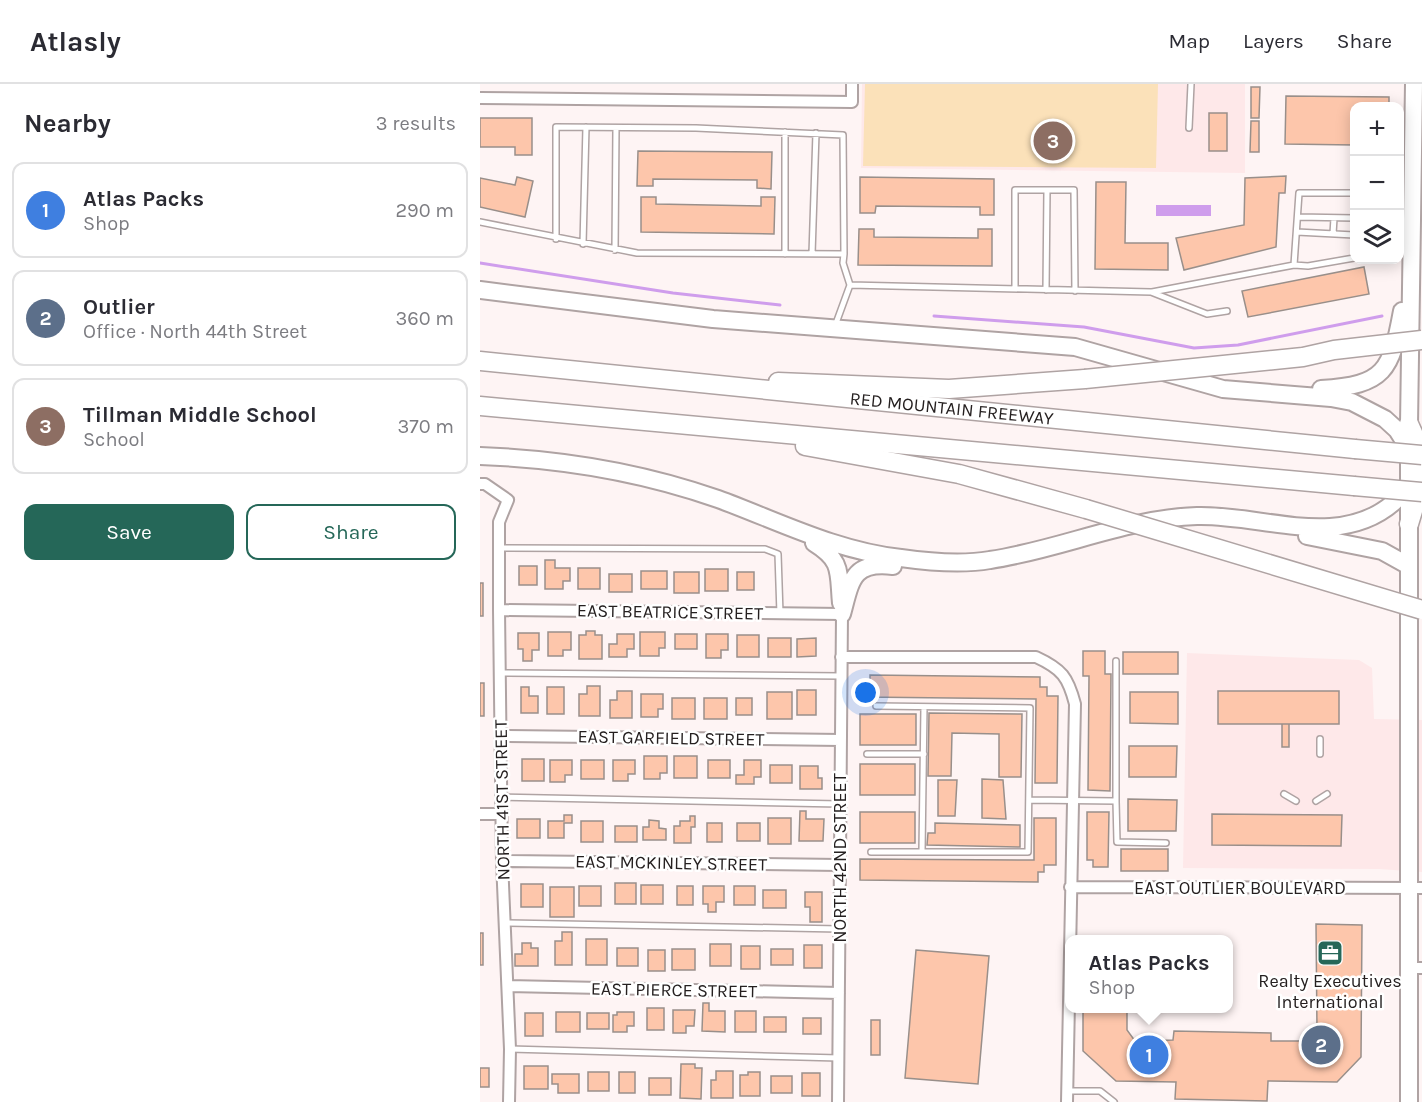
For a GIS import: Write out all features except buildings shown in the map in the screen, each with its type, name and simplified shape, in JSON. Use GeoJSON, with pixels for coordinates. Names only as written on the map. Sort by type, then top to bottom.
{"type":"FeatureCollection","features":[{"type":"Feature","properties":{"kind":"highway"},"geometry":{"type":"LineString","coordinates":[[702,382],[811,382],[908,389],[967,389],[1303,357],[1334,350],[1422,340]]}},
{"type":"Feature","properties":{"kind":"highway"},"geometry":{"type":"LineString","coordinates":[[1303,357],[1337,358],[1422,350]]}},
{"type":"Feature","properties":{"kind":"highway","name":"RED MOUNTAIN FREEWAY"},"geometry":{"type":"LineString","coordinates":[[480,361],[702,382],[809,396],[1355,449],[1418,452]]}},
{"type":"Feature","properties":{"kind":"highway","name":"RED MOUNTAIN FREEWAY"},"geometry":{"type":"LineString","coordinates":[[480,406],[1354,486],[1418,486]]}},
{"type":"Feature","properties":{"kind":"highway"},"geometry":{"type":"LineString","coordinates":[[625,419],[814,447],[925,467],[1086,509],[1422,610]]}},
{"type":"Feature","properties":{"kind":"highway"},"geometry":{"type":"LineString","coordinates":[[1409,424],[1418,452]]}},
{"type":"Feature","properties":{"kind":"highway"},"geometry":{"type":"LineString","coordinates":[[1409,524],[1418,486]]}},
{"type":"Feature","properties":{"kind":"highway"},"geometry":{"type":"LineString","coordinates":[[1248,558],[1422,597]]}},
{"type":"Feature","properties":{"kind":"main road"},"geometry":{"type":"LineString","coordinates":[[1409,424],[1411,266],[1406,226],[1416,86]]}},
{"type":"Feature","properties":{"kind":"main road"},"geometry":{"type":"LineString","coordinates":[[1260,393],[1345,388],[1366,383],[1377,376],[1393,354],[1411,266]]}},
{"type":"Feature","properties":{"kind":"main road"},"geometry":{"type":"LineString","coordinates":[[480,290],[713,319],[1066,346],[1095,351],[1204,385],[1260,393],[1331,398],[1360,405],[1385,419],[1418,452],[1422,468],[1418,486],[1382,512],[1348,526],[1320,528],[1228,517],[1194,516],[1158,521],[1029,552],[971,563],[924,569],[877,564],[867,566],[854,575],[842,614]]}},
{"type":"Feature","properties":{"kind":"main road"},"geometry":{"type":"LineString","coordinates":[[1418,452],[1418,486]]}},
{"type":"Feature","properties":{"kind":"main road"},"geometry":{"type":"LineString","coordinates":[[480,456],[552,461],[613,471],[701,494],[786,526],[869,553],[902,559],[971,563]]}},
{"type":"Feature","properties":{"kind":"main road"},"geometry":{"type":"LineString","coordinates":[[1228,517],[1382,551],[1409,566]]}},
{"type":"Feature","properties":{"kind":"main road"},"geometry":{"type":"LineString","coordinates":[[1409,524],[1416,888],[1416,968],[1409,1102]]}},
{"type":"Feature","properties":{"kind":"main road"},"geometry":{"type":"LineString","coordinates":[[786,526],[829,552],[835,560],[838,569],[842,614]]}},
{"type":"Feature","properties":{"kind":"street"},"geometry":{"type":"LineString","coordinates":[[480,98],[852,102],[852,84]]}},
{"type":"Feature","properties":{"kind":"street","name":"NORTH 41ST STREET"},"geometry":{"type":"LineString","coordinates":[[480,484],[485,484],[507,500],[499,522],[498,610],[502,861],[510,1049],[509,1102]]}},
{"type":"Feature","properties":{"kind":"street","name":"EAST BEATRICE STREET"},"geometry":{"type":"LineString","coordinates":[[498,610],[842,614]]}},
{"type":"Feature","properties":{"kind":"street","name":"NORTH 42ND STREET"},"geometry":{"type":"LineString","coordinates":[[838,1102],[842,614]]}},
{"type":"Feature","properties":{"kind":"street"},"geometry":{"type":"LineString","coordinates":[[842,657],[1036,657],[1055,666],[1069,682],[1075,704],[1069,935]]}},
{"type":"Feature","properties":{"kind":"street","name":"EAST GARFIELD STREET"},"geometry":{"type":"LineString","coordinates":[[501,736],[841,740]]}},
{"type":"Feature","properties":{"kind":"street"},"geometry":{"type":"LineString","coordinates":[[480,814],[502,814]]}},
{"type":"Feature","properties":{"kind":"street","name":"EAST MCKINLEY STREET"},"geometry":{"type":"LineString","coordinates":[[502,861],[840,865]]}},
{"type":"Feature","properties":{"kind":"street","name":"EAST OUTLIER BOULEVARD"},"geometry":{"type":"LineString","coordinates":[[1070,888],[1416,888]]}},
{"type":"Feature","properties":{"kind":"street","name":"EAST PIERCE STREET"},"geometry":{"type":"LineString","coordinates":[[508,986],[839,993]]}},
{"type":"Feature","properties":{"kind":"street"},"geometry":{"type":"LineString","coordinates":[[1067,1097],[1068,1013]]}},
{"type":"Feature","properties":{"kind":"lane"},"geometry":{"type":"LineString","coordinates":[[1189,128],[1191,84]]}},
{"type":"Feature","properties":{"kind":"lane"},"geometry":{"type":"LineString","coordinates":[[556,239],[556,127],[843,135],[843,263],[850,285],[834,328]]}},
{"type":"Feature","properties":{"kind":"lane"},"geometry":{"type":"LineString","coordinates":[[583,244],[586,127]]}},
{"type":"Feature","properties":{"kind":"lane"},"geometry":{"type":"LineString","coordinates":[[615,250],[616,128]]}},
{"type":"Feature","properties":{"kind":"lane"},"geometry":{"type":"LineString","coordinates":[[785,132],[785,254]]}},
{"type":"Feature","properties":{"kind":"lane"},"geometry":{"type":"LineString","coordinates":[[812,254],[816,133]]}},
{"type":"Feature","properties":{"kind":"lane"},"geometry":{"type":"LineString","coordinates":[[1015,289],[1014,190],[1074,190],[1075,291]]}},
{"type":"Feature","properties":{"kind":"lane"},"geometry":{"type":"LineString","coordinates":[[1046,290],[1047,190]]}},
{"type":"Feature","properties":{"kind":"lane"},"geometry":{"type":"LineString","coordinates":[[1294,265],[1299,193],[1350,193]]}},
{"type":"Feature","properties":{"kind":"lane"},"geometry":{"type":"LineString","coordinates":[[1298,217],[1350,218]]}},
{"type":"Feature","properties":{"kind":"lane"},"geometry":{"type":"LineString","coordinates":[[1333,234],[1334,218]]}},
{"type":"Feature","properties":{"kind":"lane"},"geometry":{"type":"LineString","coordinates":[[480,222],[556,239],[637,253],[844,254]]}},
{"type":"Feature","properties":{"kind":"lane"},"geometry":{"type":"LineString","coordinates":[[1297,232],[1350,234]]}},
{"type":"Feature","properties":{"kind":"lane"},"geometry":{"type":"LineString","coordinates":[[850,285],[1151,292],[1294,265],[1308,266],[1350,259]]}},
{"type":"Feature","properties":{"kind":"lane"},"geometry":{"type":"LineString","coordinates":[[1151,292],[1207,314],[1227,311]]}},
{"type":"Feature","properties":{"kind":"lane"},"geometry":{"type":"LineString","coordinates":[[499,548],[765,549],[778,554],[780,614]]}},
{"type":"Feature","properties":{"kind":"lane"},"geometry":{"type":"LineString","coordinates":[[1116,661],[1117,842],[1166,843]]}},
{"type":"Feature","properties":{"kind":"lane"},"geometry":{"type":"LineString","coordinates":[[500,673],[841,676]]}},
{"type":"Feature","properties":{"kind":"lane"},"geometry":{"type":"LineString","coordinates":[[871,852],[1028,852],[1030,708],[876,706]]}},
{"type":"Feature","properties":{"kind":"lane"},"geometry":{"type":"LineString","coordinates":[[922,852],[924,706]]}},
{"type":"Feature","properties":{"kind":"lane"},"geometry":{"type":"LineString","coordinates":[[1320,739],[1320,754]]}},
{"type":"Feature","properties":{"kind":"lane"},"geometry":{"type":"LineString","coordinates":[[867,754],[924,754]]}},
{"type":"Feature","properties":{"kind":"lane"},"geometry":{"type":"LineString","coordinates":[[1284,794],[1296,801]]}},
{"type":"Feature","properties":{"kind":"lane"},"geometry":{"type":"LineString","coordinates":[[1316,801],[1327,794]]}},
{"type":"Feature","properties":{"kind":"lane"},"geometry":{"type":"LineString","coordinates":[[501,797],[840,804]]}},
{"type":"Feature","properties":{"kind":"lane"},"geometry":{"type":"LineString","coordinates":[[1029,800],[1116,801]]}},
{"type":"Feature","properties":{"kind":"lane"},"geometry":{"type":"LineString","coordinates":[[504,923],[840,929]]}},
{"type":"Feature","properties":{"kind":"lane"},"geometry":{"type":"LineString","coordinates":[[510,1049],[839,1058]]}},
{"type":"Feature","properties":{"kind":"lane"},"geometry":{"type":"LineString","coordinates":[[1067,1097],[1100,1091],[1114,1102]]}},
{"type":"Feature","properties":{"kind":"shaded area"},"geometry":{"type":"Polygon","coordinates":[[[862,84],[1245,84],[1245,173],[861,168],[862,84]]]}},
{"type":"Feature","properties":{"kind":"shaded area"},"geometry":{"type":"Polygon","coordinates":[[[865,84],[1158,84],[1156,168],[863,166],[865,84]]]}},
{"type":"Feature","properties":{"kind":"shaded area"},"geometry":{"type":"Polygon","coordinates":[[[1156,205],[1211,205],[1211,216],[1156,216],[1156,205]]]}},
{"type":"Feature","properties":{"kind":"shaded area"},"geometry":{"type":"Polygon","coordinates":[[[1187,653],[1359,660],[1372,668],[1374,719],[1422,720],[1422,872],[1379,869],[1183,868],[1187,653]]]}},
{"type":"Feature","properties":{"kind":"waterway"},"geometry":{"type":"LineString","coordinates":[[480,263],[673,293],[780,305]]}},
{"type":"Feature","properties":{"kind":"waterway"},"geometry":{"type":"LineString","coordinates":[[934,316],[1084,327],[1194,348],[1238,345],[1382,316]]}},
{"type":"Feature","properties":{"kind":"place","name":"Tillman Middle School"},"geometry":{"type":"Point","coordinates":[1053,141]}},
{"type":"Feature","properties":{"kind":"place","name":"Realty Executives International"},"geometry":{"type":"Point","coordinates":[1330,953]}},
{"type":"Feature","properties":{"kind":"place","name":"Outlier"},"geometry":{"type":"Point","coordinates":[1321,1045]}},
{"type":"Feature","properties":{"kind":"place","name":"Atlas Packs"},"geometry":{"type":"Point","coordinates":[1149,1055]}}]}
